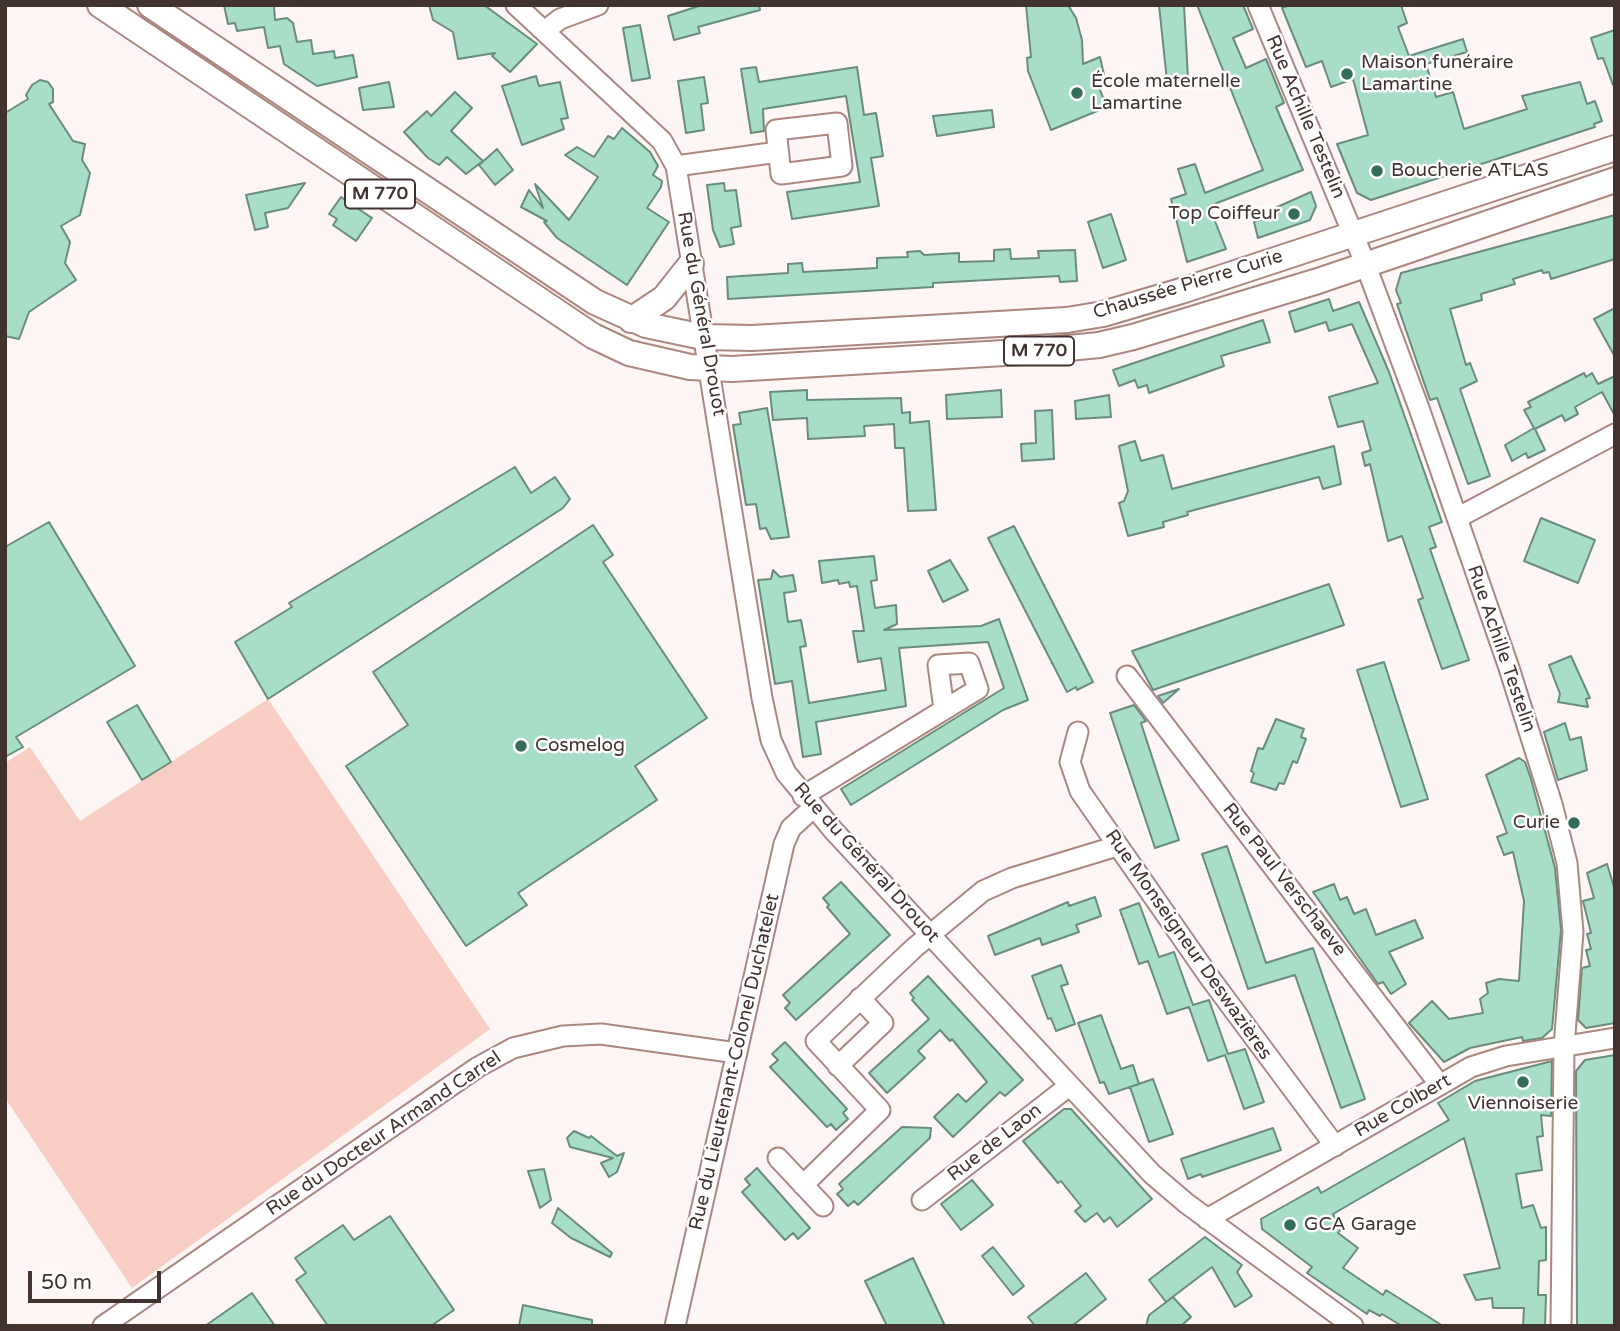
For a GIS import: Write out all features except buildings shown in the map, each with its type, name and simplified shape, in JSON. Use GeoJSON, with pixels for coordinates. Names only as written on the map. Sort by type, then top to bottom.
{"type":"FeatureCollection","features":[{"type":"Feature","properties":{"kind":"main road","name":"M 770"},"geometry":{"type":"LineString","coordinates":[[100,5],[603,342],[629,353],[669,364],[711,369]]}},
{"type":"Feature","properties":{"kind":"main road","name":"M 770"},"geometry":{"type":"LineString","coordinates":[[154,7],[569,285],[631,320],[674,333],[704,337]]}},
{"type":"Feature","properties":{"kind":"main road","name":"Chaussée Pierre Curie"},"geometry":{"type":"LineString","coordinates":[[704,337],[752,338],[1075,318],[1141,304],[1615,148]]}},
{"type":"Feature","properties":{"kind":"main road","name":"Chaussée Pierre Curie"},"geometry":{"type":"LineString","coordinates":[[711,369],[1038,351],[1099,345],[1145,334],[1615,180]]}},
{"type":"Feature","properties":{"kind":"main road"},"geometry":{"type":"LineString","coordinates":[[631,320],[664,298],[691,264]]}},
{"type":"Feature","properties":{"kind":"street","name":"Rue du Général Drouot"},"geometry":{"type":"LineString","coordinates":[[516,5],[546,30],[662,141],[676,166],[768,728],[781,762],[808,802],[1152,1174],[1208,1219],[1353,1326]]}},
{"type":"Feature","properties":{"kind":"street"},"geometry":{"type":"LineString","coordinates":[[546,30],[560,19],[598,5]]}},
{"type":"Feature","properties":{"kind":"street","name":"Rue Achille Testelin"},"geometry":{"type":"LineString","coordinates":[[1258,6],[1366,263],[1457,517],[1533,742],[1567,863],[1573,924],[1563,1047],[1561,1326]]}},
{"type":"Feature","properties":{"kind":"street"},"geometry":{"type":"LineString","coordinates":[[676,166],[778,152]]}},
{"type":"Feature","properties":{"kind":"street"},"geometry":{"type":"LineString","coordinates":[[1457,517],[1615,434]]}},
{"type":"Feature","properties":{"kind":"street","name":"Rue Paul Verschaeve"},"geometry":{"type":"LineString","coordinates":[[1127,676],[1440,1084]]}},
{"type":"Feature","properties":{"kind":"street","name":"Rue du Lieutenant-Colonel Duchatelet"},"geometry":{"type":"LineString","coordinates":[[675,1326],[785,839],[808,802],[944,709]]}},
{"type":"Feature","properties":{"kind":"street","name":"Rue Monseigneur Deswazières"},"geometry":{"type":"LineString","coordinates":[[1078,732],[1071,753],[1072,773],[1080,791],[1335,1146]]}},
{"type":"Feature","properties":{"kind":"street"},"geometry":{"type":"LineString","coordinates":[[803,1185],[880,1110],[816,1041],[930,934],[983,891],[1000,882],[1117,846]]}},
{"type":"Feature","properties":{"kind":"street"},"geometry":{"type":"LineString","coordinates":[[838,1066],[883,1023],[860,998]]}},
{"type":"Feature","properties":{"kind":"street","name":"Rue du Docteur Armand Carrel"},"geometry":{"type":"LineString","coordinates":[[103,1326],[478,1068],[513,1048],[563,1036],[601,1034],[737,1053]]}},
{"type":"Feature","properties":{"kind":"street","name":"Rue Colbert"},"geometry":{"type":"LineString","coordinates":[[1208,1219],[1482,1062],[1615,1038]]}},
{"type":"Feature","properties":{"kind":"street","name":"Rue de Laon"},"geometry":{"type":"LineString","coordinates":[[922,1200],[1069,1086]]}},
{"type":"Feature","properties":{"kind":"street"},"geometry":{"type":"LineString","coordinates":[[778,1158],[823,1206]]}},
{"type":"Feature","properties":{"kind":"shaded area"},"geometry":{"type":"Polygon","coordinates":[[[268,699],[490,1029],[132,1288],[5,1098],[5,763],[30,747],[80,821],[268,699]]]}},
{"type":"Feature","properties":{"kind":"place","name":"Maison funéraire Lamartine"},"geometry":{"type":"Point","coordinates":[1347,74]}},
{"type":"Feature","properties":{"kind":"place","name":"École maternelle Lamartine"},"geometry":{"type":"Point","coordinates":[1077,93]}},
{"type":"Feature","properties":{"kind":"place","name":"Boucherie ATLAS"},"geometry":{"type":"Point","coordinates":[1377,171]}},
{"type":"Feature","properties":{"kind":"place","name":"Top Coiffeur"},"geometry":{"type":"Point","coordinates":[1294,214]}},
{"type":"Feature","properties":{"kind":"place","name":"Cosmelog"},"geometry":{"type":"Point","coordinates":[521,746]}},
{"type":"Feature","properties":{"kind":"place","name":"Curie"},"geometry":{"type":"Point","coordinates":[1574,823]}},
{"type":"Feature","properties":{"kind":"place","name":"Viennoiserie"},"geometry":{"type":"Point","coordinates":[1523,1082]}},
{"type":"Feature","properties":{"kind":"place","name":"GCA Garage"},"geometry":{"type":"Point","coordinates":[1290,1225]}}]}
